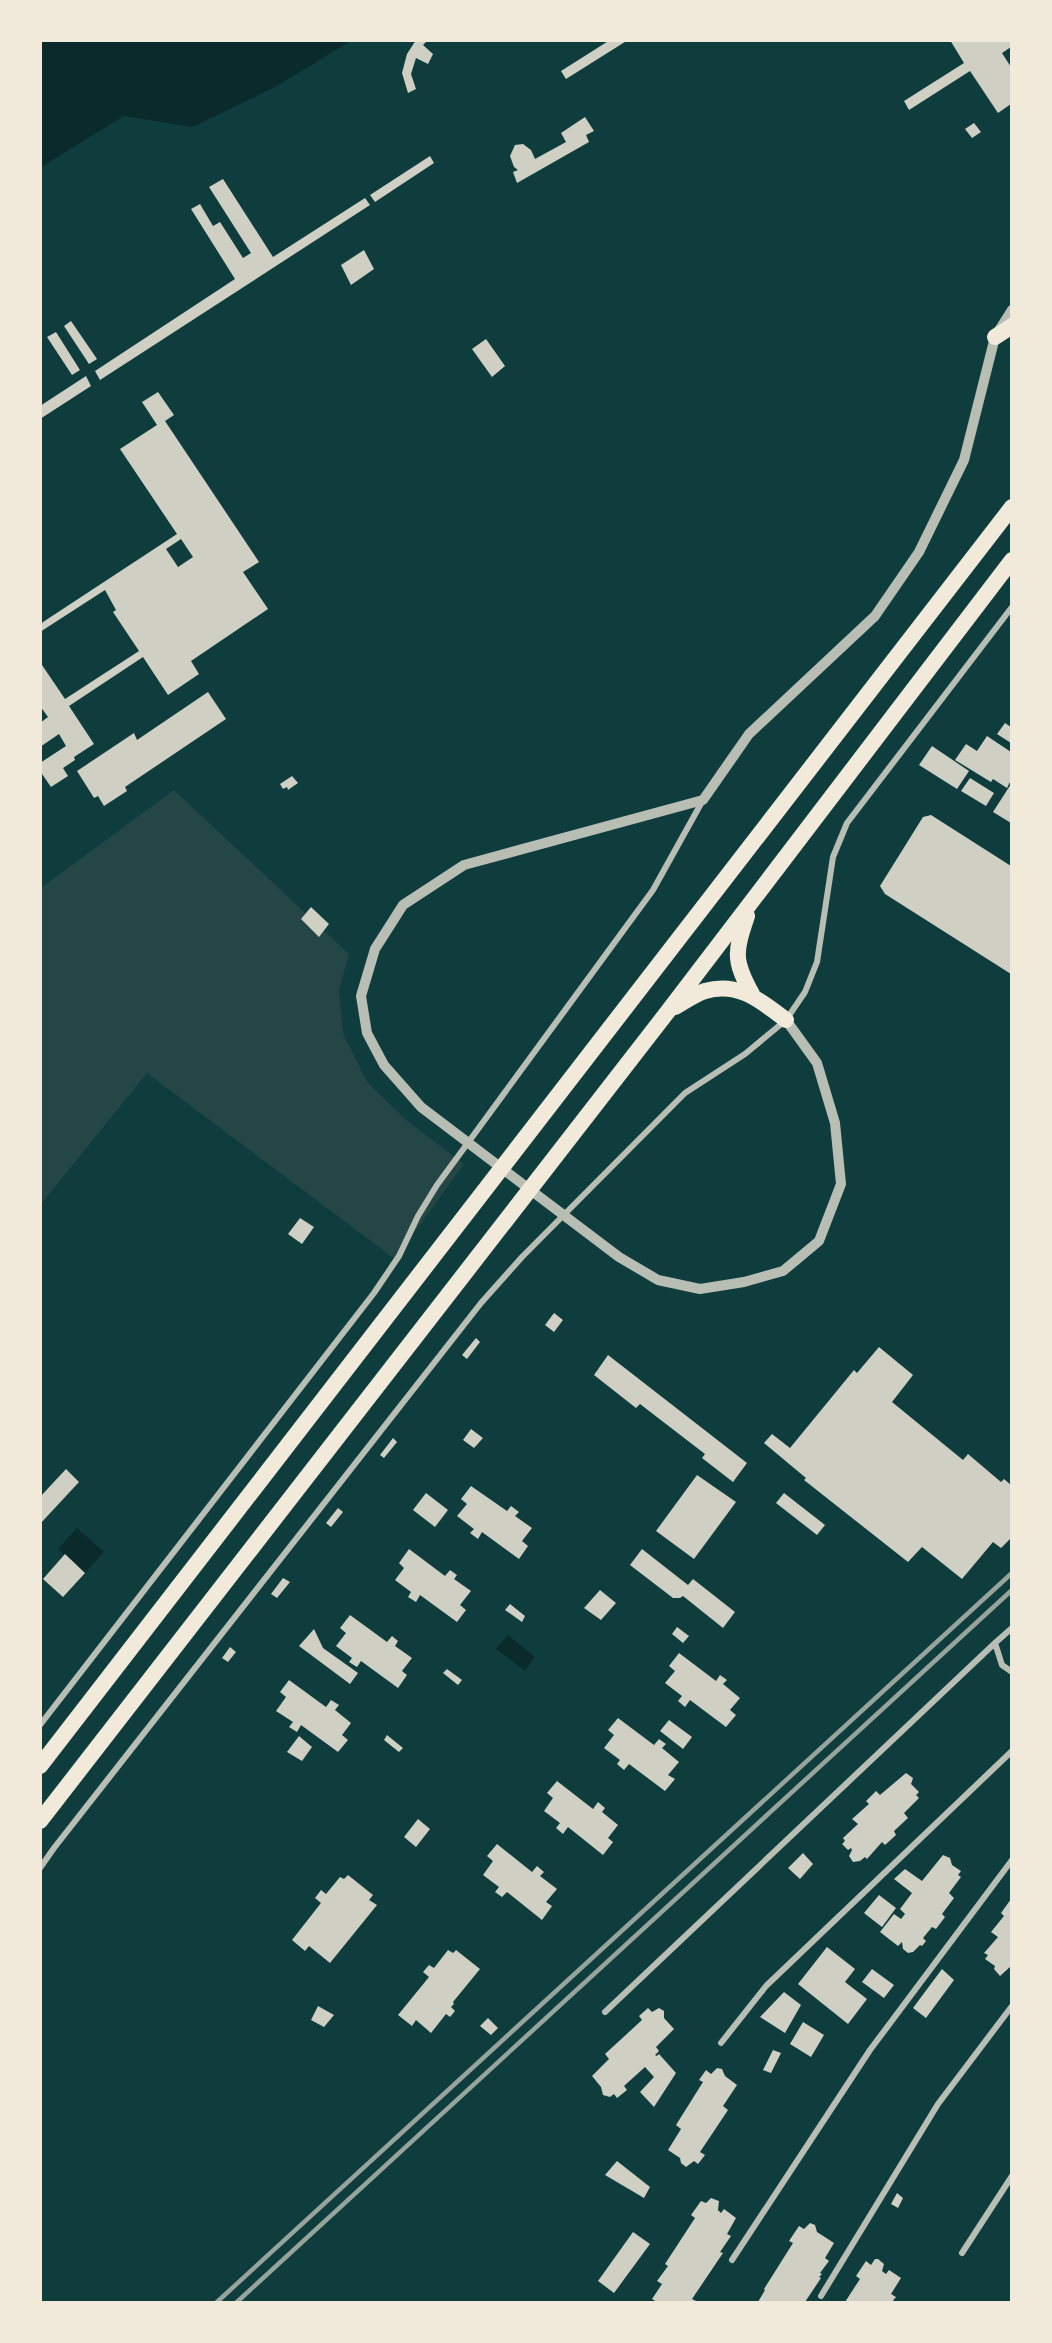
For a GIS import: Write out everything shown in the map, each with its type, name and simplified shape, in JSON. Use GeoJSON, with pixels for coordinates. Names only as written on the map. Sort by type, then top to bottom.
{"type":"FeatureCollection","features":[{"type":"Feature","properties":{"kind":"highway"},"geometry":{"type":"LineString","coordinates":[[995,337],[1011,326]]}},
{"type":"Feature","properties":{"kind":"highway"},"geometry":{"type":"LineString","coordinates":[[997,526],[1011,492]]}},
{"type":"Feature","properties":{"kind":"highway"},"geometry":{"type":"LineString","coordinates":[[40,1766],[1011,507]]}},
{"type":"Feature","properties":{"kind":"highway"},"geometry":{"type":"LineString","coordinates":[[40,1821],[669,1010],[1011,560]]}},
{"type":"Feature","properties":{"kind":"highway"},"geometry":{"type":"LineString","coordinates":[[750,904],[736,948],[739,971],[752,994]]}},
{"type":"Feature","properties":{"kind":"highway"},"geometry":{"type":"LineString","coordinates":[[669,1010],[704,991],[728,987],[752,994],[786,1020]]}},
{"type":"Feature","properties":{"kind":"street"},"geometry":{"type":"LineString","coordinates":[[40,1725],[374,1293],[399,1256],[418,1216],[437,1185],[653,890],[703,800],[749,734],[875,616],[919,552],[964,460],[995,337],[1011,310]]}},
{"type":"Feature","properties":{"kind":"street"},"geometry":{"type":"LineString","coordinates":[[40,1868],[61,1838],[481,1303],[522,1257],[685,1093],[746,1054],[786,1020],[805,992],[817,962],[833,856],[847,823],[1011,607]]}},
{"type":"Feature","properties":{"kind":"street"},"geometry":{"type":"LineString","coordinates":[[703,800],[465,865],[403,905],[375,949],[361,996],[367,1033],[384,1065],[421,1107],[619,1257],[658,1280],[700,1289],[744,1282],[783,1271],[819,1241],[841,1184],[835,1123],[817,1063],[786,1020]]}},
{"type":"Feature","properties":{"kind":"street"},"geometry":{"type":"LineString","coordinates":[[605,2012],[1011,1628]]}},
{"type":"Feature","properties":{"kind":"street"},"geometry":{"type":"LineString","coordinates":[[995,1643],[1002,1665],[1011,1672]]}},
{"type":"Feature","properties":{"kind":"street"},"geometry":{"type":"LineString","coordinates":[[721,2043],[765,1986],[1011,1751]]}},
{"type":"Feature","properties":{"kind":"street"},"geometry":{"type":"LineString","coordinates":[[732,2260],[870,2050],[1011,1860]]}},
{"type":"Feature","properties":{"kind":"street"},"geometry":{"type":"LineString","coordinates":[[821,2296],[938,2104],[1011,2006]]}},
{"type":"Feature","properties":{"kind":"street"},"geometry":{"type":"LineString","coordinates":[[962,2253],[1011,2176]]}},
{"type":"Feature","properties":{"kind":"shaded area"},"geometry":{"type":"Polygon","coordinates":[[[41,40],[351,41],[275,87],[193,127],[124,116],[41,167],[41,40]]]}},
{"type":"Feature","properties":{"kind":"shaded area"},"geometry":{"type":"Polygon","coordinates":[[[174,790],[349,954],[339,990],[343,1033],[367,1082],[406,1120],[464,1164],[395,1259],[147,1073],[41,1204],[41,888],[174,790]]]}},
{"type":"Feature","properties":{"kind":"shaded area"},"geometry":{"type":"Polygon","coordinates":[[[77,1528],[104,1552],[85,1573],[58,1549],[77,1528]]]}},
{"type":"Feature","properties":{"kind":"shaded area"},"geometry":{"type":"Polygon","coordinates":[[[508,1635],[535,1657],[525,1671],[496,1649],[508,1635]]]}},
{"type":"Feature","properties":{"kind":"building"},"geometry":{"type":"Polygon","coordinates":[[[416,40],[428,40],[423,45],[433,54],[428,64],[416,58],[411,74],[416,89],[408,93],[402,73],[407,54],[416,40]]]}},
{"type":"Feature","properties":{"kind":"building"},"geometry":{"type":"Polygon","coordinates":[[[610,40],[628,40],[566,79],[561,71],[610,40]]]}},
{"type":"Feature","properties":{"kind":"building"},"geometry":{"type":"Polygon","coordinates":[[[950,40],[1011,40],[1011,47],[1002,53],[1011,67],[1011,104],[998,113],[970,71],[909,110],[904,101],[964,63],[950,40]]]}},
{"type":"Feature","properties":{"kind":"building"},"geometry":{"type":"Polygon","coordinates":[[[585,117],[594,131],[586,135],[589,142],[517,183],[513,172],[518,170],[514,167],[510,156],[515,145],[523,144],[531,150],[535,159],[566,142],[561,133],[585,117]]]}},
{"type":"Feature","properties":{"kind":"building"},"geometry":{"type":"Polygon","coordinates":[[[974,123],[981,132],[972,138],[965,129],[974,123]]]}},
{"type":"Feature","properties":{"kind":"building"},"geometry":{"type":"Polygon","coordinates":[[[430,156],[434,163],[375,202],[370,195],[430,156]]]}},
{"type":"Feature","properties":{"kind":"building"},"geometry":{"type":"Polygon","coordinates":[[[223,179],[273,257],[365,198],[370,205],[100,380],[95,371],[235,279],[191,209],[200,204],[213,226],[220,222],[243,258],[251,253],[209,187],[223,179]]]}},
{"type":"Feature","properties":{"kind":"building"},"geometry":{"type":"Polygon","coordinates":[[[364,250],[374,269],[351,285],[341,265],[364,250]]]}},
{"type":"Feature","properties":{"kind":"building"},"geometry":{"type":"Polygon","coordinates":[[[71,321],[97,359],[89,364],[64,326],[71,321]]]}},
{"type":"Feature","properties":{"kind":"building"},"geometry":{"type":"Polygon","coordinates":[[[56,332],[80,370],[72,375],[47,337],[56,332]]]}},
{"type":"Feature","properties":{"kind":"building"},"geometry":{"type":"Polygon","coordinates":[[[486,339],[505,366],[492,377],[472,349],[486,339]]]}},
{"type":"Feature","properties":{"kind":"building"},"geometry":{"type":"Polygon","coordinates":[[[86,376],[91,386],[40,419],[40,406],[86,376]]]}},
{"type":"Feature","properties":{"kind":"building"},"geometry":{"type":"Polygon","coordinates":[[[158,392],[174,415],[165,421],[259,562],[243,572],[268,609],[191,661],[199,674],[168,695],[143,657],[69,706],[94,744],[74,757],[75,760],[63,768],[68,776],[51,787],[40,771],[40,763],[66,746],[59,734],[40,747],[40,723],[48,717],[40,706],[40,662],[65,699],[139,651],[113,612],[116,610],[105,590],[40,632],[40,624],[177,534],[120,449],[157,425],[142,402],[158,392]],[[181,539],[166,549],[178,567],[193,557],[181,539]]]}},
{"type":"Feature","properties":{"kind":"building"},"geometry":{"type":"Polygon","coordinates":[[[208,692],[226,719],[125,787],[127,791],[104,806],[98,796],[94,798],[77,771],[134,733],[137,740],[208,692]]]}},
{"type":"Feature","properties":{"kind":"building"},"geometry":{"type":"Polygon","coordinates":[[[1005,723],[1011,727],[1011,743],[997,734],[1005,723]]]}},
{"type":"Feature","properties":{"kind":"building"},"geometry":{"type":"Polygon","coordinates":[[[987,736],[1011,752],[1011,780],[1007,788],[993,779],[991,782],[955,760],[966,744],[977,751],[987,736]]]}},
{"type":"Feature","properties":{"kind":"building"},"geometry":{"type":"Polygon","coordinates":[[[932,746],[969,771],[957,789],[919,765],[932,746]]]}},
{"type":"Feature","properties":{"kind":"building"},"geometry":{"type":"Polygon","coordinates":[[[292,776],[298,783],[288,790],[287,787],[283,789],[280,784],[292,776]]]}},
{"type":"Feature","properties":{"kind":"building"},"geometry":{"type":"Polygon","coordinates":[[[970,778],[994,793],[986,806],[961,791],[970,778]]]}},
{"type":"Feature","properties":{"kind":"building"},"geometry":{"type":"Polygon","coordinates":[[[1011,784],[1011,823],[993,812],[1011,784]]]}},
{"type":"Feature","properties":{"kind":"building"},"geometry":{"type":"Polygon","coordinates":[[[931,815],[1011,866],[1011,974],[885,894],[880,886],[923,817],[931,815]]]}},
{"type":"Feature","properties":{"kind":"building"},"geometry":{"type":"Polygon","coordinates":[[[311,907],[329,924],[319,937],[301,919],[311,907]]]}},
{"type":"Feature","properties":{"kind":"building"},"geometry":{"type":"Polygon","coordinates":[[[300,1218],[314,1227],[302,1244],[288,1234],[300,1218]]]}},
{"type":"Feature","properties":{"kind":"building"},"geometry":{"type":"Polygon","coordinates":[[[554,1313],[563,1320],[554,1332],[545,1325],[554,1313]]]}},
{"type":"Feature","properties":{"kind":"building"},"geometry":{"type":"Polygon","coordinates":[[[476,1338],[480,1342],[467,1359],[462,1355],[476,1338]]]}},
{"type":"Feature","properties":{"kind":"building"},"geometry":{"type":"Polygon","coordinates":[[[879,1347],[913,1375],[892,1402],[963,1460],[968,1454],[1001,1482],[1004,1479],[1011,1485],[1011,1538],[1001,1548],[993,1542],[962,1579],[922,1547],[908,1562],[804,1480],[806,1478],[764,1443],[772,1434],[790,1448],[854,1370],[857,1373],[879,1347]]]}},
{"type":"Feature","properties":{"kind":"building"},"geometry":{"type":"Polygon","coordinates":[[[608,1355],[747,1463],[733,1482],[702,1458],[705,1454],[640,1404],[636,1408],[594,1375],[608,1355]]]}},
{"type":"Feature","properties":{"kind":"building"},"geometry":{"type":"Polygon","coordinates":[[[471,1429],[483,1438],[474,1448],[463,1440],[471,1429]]]}},
{"type":"Feature","properties":{"kind":"building"},"geometry":{"type":"Polygon","coordinates":[[[393,1438],[397,1442],[384,1458],[380,1455],[393,1438]]]}},
{"type":"Feature","properties":{"kind":"building"},"geometry":{"type":"Polygon","coordinates":[[[66,1469],[79,1482],[40,1524],[40,1497],[66,1469]]]}},
{"type":"Feature","properties":{"kind":"building"},"geometry":{"type":"Polygon","coordinates":[[[697,1475],[736,1502],[694,1559],[656,1531],[697,1475]]]}},
{"type":"Feature","properties":{"kind":"building"},"geometry":{"type":"Polygon","coordinates":[[[471,1486],[507,1511],[511,1506],[519,1512],[515,1516],[532,1528],[522,1541],[528,1546],[519,1559],[482,1532],[478,1539],[470,1533],[474,1529],[457,1516],[467,1504],[461,1499],[471,1486]]]}},
{"type":"Feature","properties":{"kind":"building"},"geometry":{"type":"Polygon","coordinates":[[[426,1493],[448,1510],[435,1527],[413,1510],[426,1493]]]}},
{"type":"Feature","properties":{"kind":"building"},"geometry":{"type":"Polygon","coordinates":[[[784,1493],[825,1525],[817,1535],[776,1503],[784,1493]]]}},
{"type":"Feature","properties":{"kind":"building"},"geometry":{"type":"Polygon","coordinates":[[[338,1508],[343,1512],[331,1527],[326,1523],[338,1508]]]}},
{"type":"Feature","properties":{"kind":"building"},"geometry":{"type":"Polygon","coordinates":[[[409,1549],[445,1576],[450,1570],[457,1575],[454,1579],[471,1591],[460,1605],[466,1610],[457,1622],[420,1595],[416,1602],[408,1597],[411,1592],[395,1580],[404,1568],[399,1563],[409,1549]]]}},
{"type":"Feature","properties":{"kind":"building"},"geometry":{"type":"Polygon","coordinates":[[[642,1549],[688,1585],[693,1579],[735,1612],[723,1628],[683,1596],[673,1598],[630,1565],[642,1549]]]}},
{"type":"Feature","properties":{"kind":"building"},"geometry":{"type":"Polygon","coordinates":[[[65,1554],[85,1573],[63,1597],[43,1579],[65,1554]]]}},
{"type":"Feature","properties":{"kind":"building"},"geometry":{"type":"Polygon","coordinates":[[[283,1578],[290,1582],[277,1598],[271,1594],[283,1578]]]}},
{"type":"Feature","properties":{"kind":"building"},"geometry":{"type":"Polygon","coordinates":[[[600,1590],[616,1603],[601,1620],[584,1608],[600,1590]]]}},
{"type":"Feature","properties":{"kind":"building"},"geometry":{"type":"Polygon","coordinates":[[[510,1604],[525,1616],[522,1622],[505,1610],[510,1604]]]}},
{"type":"Feature","properties":{"kind":"building"},"geometry":{"type":"Polygon","coordinates":[[[350,1615],[387,1642],[392,1636],[398,1641],[395,1646],[412,1658],[402,1671],[407,1675],[398,1688],[361,1661],[357,1667],[349,1662],[352,1658],[336,1646],[346,1633],[340,1628],[350,1615]]]}},
{"type":"Feature","properties":{"kind":"building"},"geometry":{"type":"Polygon","coordinates":[[[677,1627],[689,1636],[683,1643],[672,1634],[677,1627]]]}},
{"type":"Feature","properties":{"kind":"building"},"geometry":{"type":"Polygon","coordinates":[[[314,1629],[323,1648],[358,1673],[350,1684],[299,1646],[314,1629]]]}},
{"type":"Feature","properties":{"kind":"building"},"geometry":{"type":"Polygon","coordinates":[[[230,1647],[236,1652],[228,1662],[222,1658],[230,1647]]]}},
{"type":"Feature","properties":{"kind":"building"},"geometry":{"type":"Polygon","coordinates":[[[679,1653],[716,1681],[720,1675],[727,1680],[723,1684],[740,1698],[730,1710],[736,1715],[726,1727],[690,1700],[685,1707],[678,1701],[682,1696],[665,1683],[675,1671],[669,1666],[679,1653]]]}},
{"type":"Feature","properties":{"kind":"building"},"geometry":{"type":"Polygon","coordinates":[[[447,1669],[462,1680],[458,1685],[443,1673],[447,1669]]]}},
{"type":"Feature","properties":{"kind":"building"},"geometry":{"type":"Polygon","coordinates":[[[289,1680],[326,1707],[331,1700],[339,1705],[335,1710],[351,1723],[342,1735],[348,1740],[338,1752],[301,1725],[297,1732],[289,1727],[293,1722],[276,1711],[286,1697],[280,1692],[289,1680]]]}},
{"type":"Feature","properties":{"kind":"building"},"geometry":{"type":"Polygon","coordinates":[[[618,1718],[654,1745],[659,1739],[666,1744],[662,1748],[679,1762],[668,1775],[675,1779],[665,1791],[629,1764],[624,1770],[617,1764],[620,1760],[604,1748],[614,1735],[608,1730],[618,1718]]]}},
{"type":"Feature","properties":{"kind":"building"},"geometry":{"type":"Polygon","coordinates":[[[669,1720],[692,1737],[683,1749],[660,1731],[669,1720]]]}},
{"type":"Feature","properties":{"kind":"building"},"geometry":{"type":"Polygon","coordinates":[[[387,1735],[403,1748],[399,1752],[384,1740],[387,1735]]]}},
{"type":"Feature","properties":{"kind":"building"},"geometry":{"type":"Polygon","coordinates":[[[299,1736],[312,1747],[302,1761],[287,1752],[299,1736]]]}},
{"type":"Feature","properties":{"kind":"building"},"geometry":{"type":"Polygon","coordinates":[[[906,1773],[913,1778],[911,1784],[919,1792],[916,1795],[919,1798],[904,1813],[908,1818],[894,1831],[896,1835],[885,1845],[882,1842],[867,1859],[865,1857],[853,1862],[849,1856],[851,1848],[848,1850],[842,1844],[845,1841],[843,1838],[858,1824],[852,1819],[869,1804],[866,1801],[876,1791],[880,1795],[906,1773]]]}},
{"type":"Feature","properties":{"kind":"building"},"geometry":{"type":"Polygon","coordinates":[[[557,1781],[593,1809],[598,1802],[605,1808],[602,1812],[618,1825],[608,1838],[613,1842],[603,1855],[568,1827],[563,1834],[556,1828],[560,1823],[544,1811],[553,1798],[547,1793],[557,1781]]]}},
{"type":"Feature","properties":{"kind":"building"},"geometry":{"type":"Polygon","coordinates":[[[418,1819],[430,1829],[416,1847],[404,1837],[418,1819]]]}},
{"type":"Feature","properties":{"kind":"building"},"geometry":{"type":"Polygon","coordinates":[[[497,1844],[532,1872],[537,1866],[544,1872],[540,1876],[557,1889],[546,1902],[552,1906],[542,1920],[507,1892],[502,1897],[495,1892],[499,1887],[483,1875],[493,1861],[487,1856],[497,1844]]]}},
{"type":"Feature","properties":{"kind":"building"},"geometry":{"type":"Polygon","coordinates":[[[803,1853],[813,1864],[800,1879],[788,1868],[803,1853]]]}},
{"type":"Feature","properties":{"kind":"building"},"geometry":{"type":"Polygon","coordinates":[[[943,1855],[950,1858],[952,1865],[961,1871],[958,1875],[961,1877],[949,1893],[954,1898],[942,1914],[945,1917],[936,1929],[932,1927],[923,1938],[926,1941],[922,1946],[908,1953],[903,1949],[902,1942],[898,1946],[880,1932],[894,1914],[901,1919],[905,1914],[900,1909],[912,1893],[894,1879],[905,1869],[922,1881],[943,1855]]]}},
{"type":"Feature","properties":{"kind":"building"},"geometry":{"type":"Polygon","coordinates":[[[348,1875],[373,1895],[369,1900],[377,1905],[330,1963],[309,1946],[305,1951],[292,1940],[321,1903],[315,1898],[321,1890],[326,1894],[340,1877],[344,1879],[348,1875]]]}},
{"type":"Feature","properties":{"kind":"building"},"geometry":{"type":"Polygon","coordinates":[[[879,1895],[896,1908],[882,1927],[864,1913],[879,1895]]]}},
{"type":"Feature","properties":{"kind":"building"},"geometry":{"type":"Polygon","coordinates":[[[1011,1899],[1011,1968],[1000,1976],[994,1969],[995,1966],[985,1959],[988,1955],[984,1953],[998,1937],[991,1932],[1004,1916],[1001,1913],[1011,1899]]]}},
{"type":"Feature","properties":{"kind":"building"},"geometry":{"type":"Polygon","coordinates":[[[827,1947],[855,1969],[845,1982],[867,1999],[848,2024],[798,1984],[827,1947]]]}},
{"type":"Feature","properties":{"kind":"building"},"geometry":{"type":"Polygon","coordinates":[[[448,1950],[453,1953],[456,1950],[480,1969],[453,2002],[451,2007],[455,2011],[450,2017],[446,2014],[431,2033],[416,2020],[412,2026],[398,2015],[429,1977],[423,1972],[429,1965],[434,1968],[448,1950]]]}},
{"type":"Feature","properties":{"kind":"building"},"geometry":{"type":"Polygon","coordinates":[[[872,1969],[894,1985],[884,1998],[862,1982],[872,1969]]]}},
{"type":"Feature","properties":{"kind":"building"},"geometry":{"type":"Polygon","coordinates":[[[942,1969],[954,1980],[926,2018],[913,2008],[942,1969]]]}},
{"type":"Feature","properties":{"kind":"building"},"geometry":{"type":"Polygon","coordinates":[[[784,1992],[801,2005],[785,2033],[760,2017],[784,1992]]]}},
{"type":"Feature","properties":{"kind":"building"},"geometry":{"type":"Polygon","coordinates":[[[318,2006],[334,2015],[324,2027],[311,2020],[318,2006]]]}},
{"type":"Feature","properties":{"kind":"building"},"geometry":{"type":"Polygon","coordinates":[[[648,2008],[652,2012],[659,2008],[664,2011],[664,2018],[674,2029],[656,2047],[659,2051],[655,2055],[659,2054],[676,2073],[654,2107],[640,2092],[654,2077],[645,2067],[624,2086],[627,2090],[617,2098],[614,2094],[610,2097],[603,2095],[601,2087],[592,2076],[609,2059],[605,2054],[642,2020],[639,2016],[648,2008]]]}},
{"type":"Feature","properties":{"kind":"building"},"geometry":{"type":"Polygon","coordinates":[[[488,2018],[498,2028],[491,2035],[480,2026],[488,2018]]]}},
{"type":"Feature","properties":{"kind":"building"},"geometry":{"type":"Polygon","coordinates":[[[803,2022],[824,2035],[811,2057],[790,2044],[803,2022]]]}},
{"type":"Feature","properties":{"kind":"building"},"geometry":{"type":"Polygon","coordinates":[[[773,2050],[781,2053],[771,2073],[763,2070],[773,2050]]]}},
{"type":"Feature","properties":{"kind":"building"},"geometry":{"type":"Polygon","coordinates":[[[717,2068],[722,2069],[725,2076],[737,2085],[723,2106],[728,2110],[700,2152],[705,2155],[698,2164],[694,2161],[686,2167],[681,2163],[680,2158],[668,2150],[681,2129],[676,2125],[703,2082],[699,2080],[706,2070],[711,2074],[717,2068]]]}},
{"type":"Feature","properties":{"kind":"building"},"geometry":{"type":"Polygon","coordinates":[[[617,2161],[650,2187],[644,2198],[605,2175],[617,2161]]]}},
{"type":"Feature","properties":{"kind":"building"},"geometry":{"type":"Polygon","coordinates":[[[897,2193],[903,2198],[898,2208],[891,2204],[897,2193]]]}},
{"type":"Feature","properties":{"kind":"building"},"geometry":{"type":"Polygon","coordinates":[[[711,2198],[719,2201],[718,2210],[721,2213],[724,2209],[736,2218],[727,2234],[731,2236],[720,2252],[723,2253],[692,2299],[698,2302],[657,2302],[652,2299],[662,2284],[657,2281],[668,2266],[665,2264],[695,2218],[691,2215],[701,2201],[706,2203],[711,2198]]]}},
{"type":"Feature","properties":{"kind":"building"},"geometry":{"type":"Polygon","coordinates":[[[810,2223],[815,2225],[817,2232],[834,2243],[825,2258],[829,2261],[820,2273],[821,2278],[805,2302],[758,2302],[793,2243],[789,2241],[799,2226],[804,2229],[810,2223]]]}},
{"type":"Feature","properties":{"kind":"building"},"geometry":{"type":"Polygon","coordinates":[[[633,2232],[650,2244],[614,2293],[598,2281],[633,2232]]]}},
{"type":"Feature","properties":{"kind":"building"},"geometry":{"type":"Polygon","coordinates":[[[875,2259],[884,2264],[882,2271],[886,2274],[889,2270],[901,2278],[891,2294],[896,2297],[892,2302],[845,2302],[860,2279],[856,2276],[866,2261],[871,2265],[875,2259]]]}},
{"type":"Feature","properties":{"kind":"railway"},"geometry":{"type":"LineString","coordinates":[[217,2302],[1012,1573]]}},
{"type":"Feature","properties":{"kind":"railway"},"geometry":{"type":"LineString","coordinates":[[237,2302],[1012,1590]]}}]}
